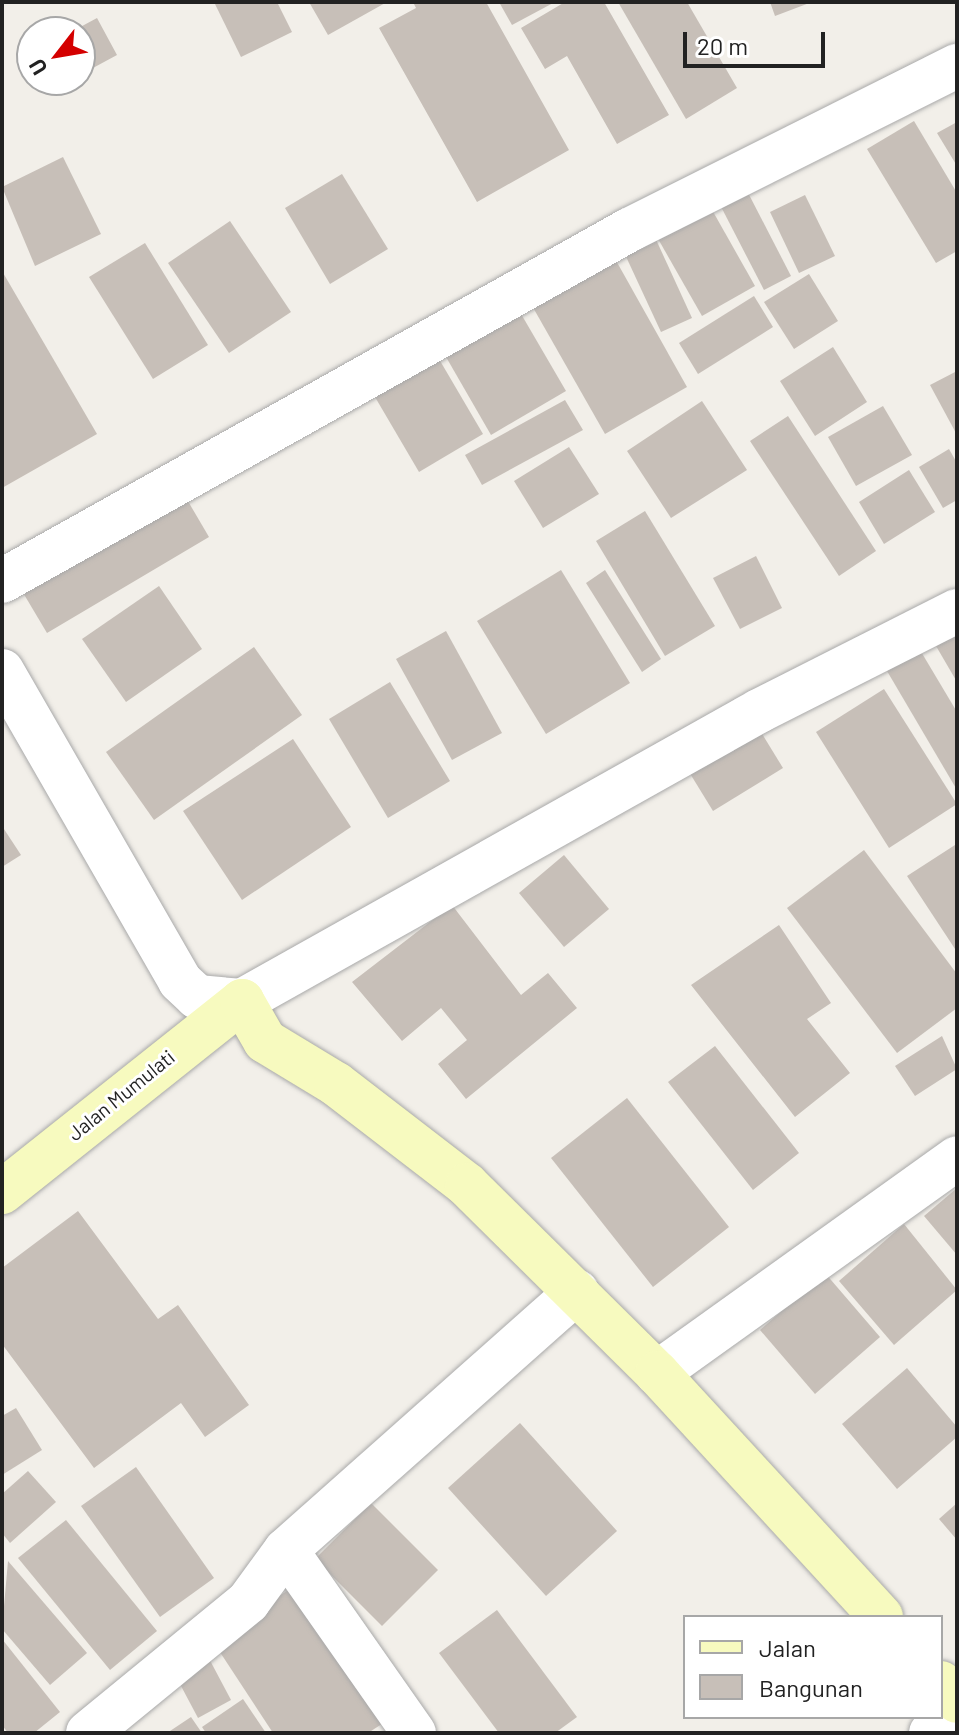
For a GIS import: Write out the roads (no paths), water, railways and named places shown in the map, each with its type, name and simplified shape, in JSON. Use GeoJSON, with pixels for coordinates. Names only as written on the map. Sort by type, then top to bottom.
{"type":"FeatureCollection","features":[{"type":"Feature","properties":{"kind":"street"},"geometry":{"type":"LineString","coordinates":[[2,581],[629,230],[957,66]]}},
{"type":"Feature","properties":{"kind":"street"},"geometry":{"type":"LineString","coordinates":[[2,671],[180,981],[197,997],[242,1001],[759,711],[957,611]]}},
{"type":"Feature","properties":{"kind":"street"},"geometry":{"type":"LineString","coordinates":[[242,1001],[265,1041],[336,1084],[467,1185],[657,1373],[879,1615]]}},
{"type":"Feature","properties":{"kind":"street","name":"Jalan Mumulati"},"geometry":{"type":"LineString","coordinates":[[2,1192],[242,1001]]}},
{"type":"Feature","properties":{"kind":"street"},"geometry":{"type":"LineString","coordinates":[[657,1373],[957,1158]]}},
{"type":"Feature","properties":{"kind":"street"},"geometry":{"type":"LineString","coordinates":[[88,1733],[237,1612],[286,1550],[577,1292]]}},
{"type":"Feature","properties":{"kind":"street"},"geometry":{"type":"LineString","coordinates":[[286,1550],[414,1733]]}},
{"type":"Feature","properties":{"kind":"street"},"geometry":{"type":"LineString","coordinates":[[943,1685],[957,1701]]}},
{"type":"Feature","properties":{"kind":"street"},"geometry":{"type":"LineString","coordinates":[[931,1733],[957,1712]]}}]}
